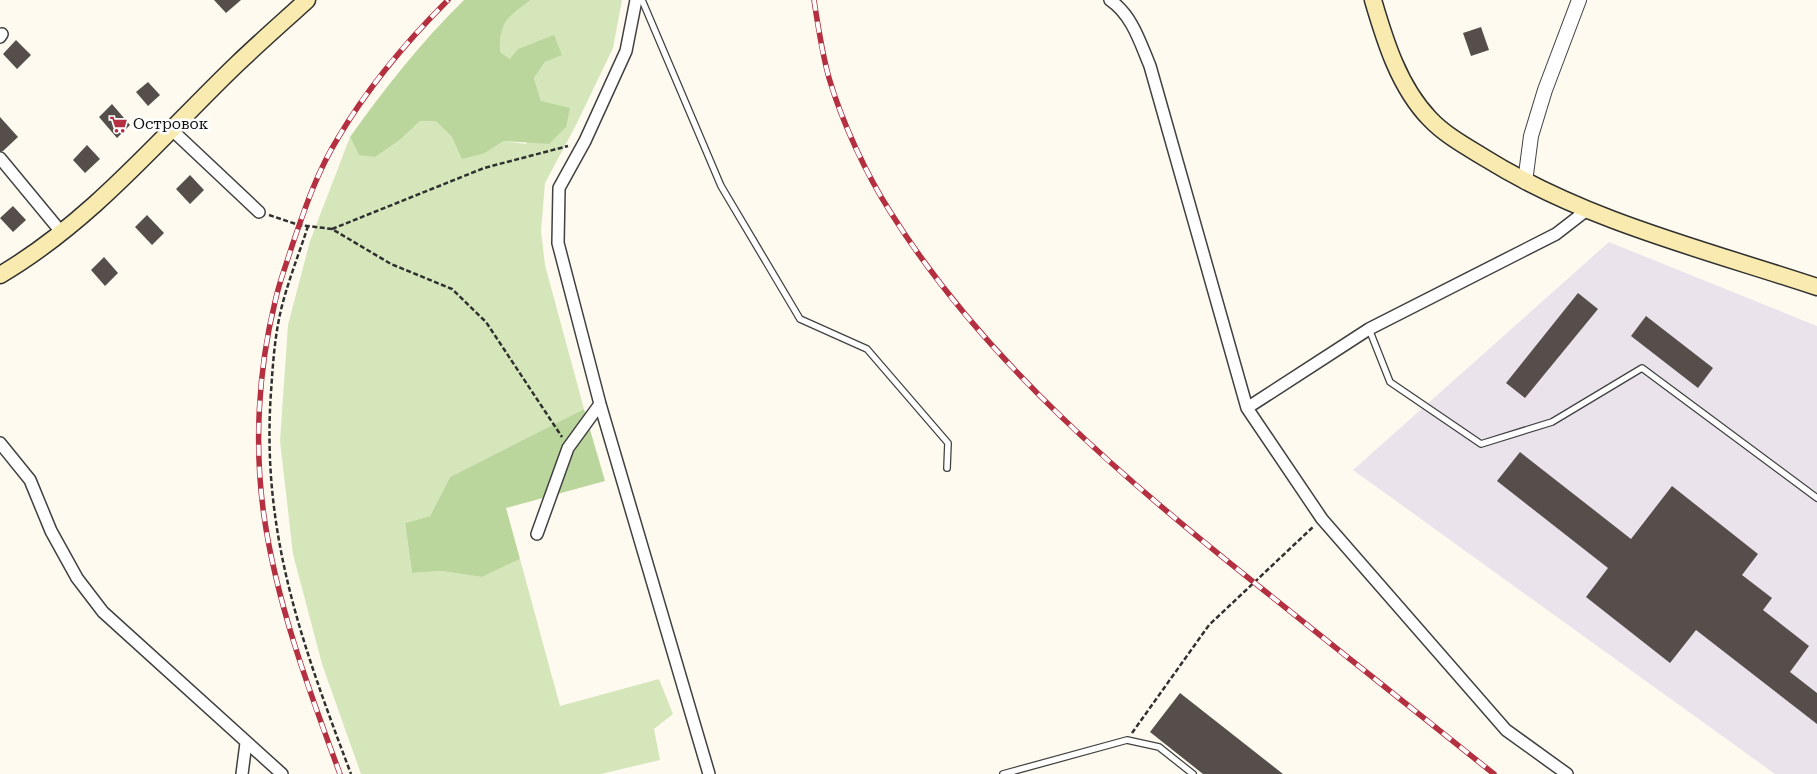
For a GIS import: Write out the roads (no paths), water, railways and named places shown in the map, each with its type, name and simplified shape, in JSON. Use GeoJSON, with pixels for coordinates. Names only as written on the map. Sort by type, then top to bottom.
{"type":"FeatureCollection","features":[{"type":"Feature","properties":{"kind":"main road"},"geometry":{"type":"LineString","coordinates":[[0,275],[62,233],[307,0]]}},
{"type":"Feature","properties":{"kind":"main road"},"geometry":{"type":"LineString","coordinates":[[1373,0],[1384,40],[1406,86],[1430,119],[1457,141],[1525,182],[1587,210],[1817,287]]}},
{"type":"Feature","properties":{"kind":"street"},"geometry":{"type":"LineString","coordinates":[[636,0],[626,51],[585,141],[559,188],[558,243],[600,404],[709,774]]}},
{"type":"Feature","properties":{"kind":"street"},"geometry":{"type":"LineString","coordinates":[[1110,0],[1118,6],[1136,32],[1150,66],[1247,408],[1322,519],[1506,730],[1566,774]]}},
{"type":"Feature","properties":{"kind":"street"},"geometry":{"type":"LineString","coordinates":[[1525,182],[1531,136],[1545,90],[1580,0]]}},
{"type":"Feature","properties":{"kind":"street"},"geometry":{"type":"LineString","coordinates":[[172,130],[258,212]]}},
{"type":"Feature","properties":{"kind":"street"},"geometry":{"type":"LineString","coordinates":[[0,158],[62,233]]}},
{"type":"Feature","properties":{"kind":"street"},"geometry":{"type":"LineString","coordinates":[[1247,408],[1369,329],[1556,234],[1587,210]]}},
{"type":"Feature","properties":{"kind":"street"},"geometry":{"type":"LineString","coordinates":[[537,534],[568,448],[600,404]]}},
{"type":"Feature","properties":{"kind":"street"},"geometry":{"type":"LineString","coordinates":[[0,444],[30,480],[51,531],[77,578],[103,612],[282,774]]}},
{"type":"Feature","properties":{"kind":"street"},"geometry":{"type":"LineString","coordinates":[[242,774],[246,743]]}},
{"type":"Feature","properties":{"kind":"lane"},"geometry":{"type":"LineString","coordinates":[[642,0],[721,186],[800,319],[867,349],[948,443],[947,468]]}},
{"type":"Feature","properties":{"kind":"lane"},"geometry":{"type":"LineString","coordinates":[[1369,329],[1390,382],[1481,444],[1552,422],[1642,368],[1817,498]]}},
{"type":"Feature","properties":{"kind":"lane"},"geometry":{"type":"LineString","coordinates":[[1003,774],[1127,740],[1159,747],[1194,774]]}},
{"type":"Feature","properties":{"kind":"railway"},"geometry":{"type":"LineString","coordinates":[[340,774],[295,647],[270,549],[264,516],[259,463],[261,382],[269,328],[281,281],[307,204],[324,164],[350,119],[375,83],[417,32],[448,0]]}},
{"type":"Feature","properties":{"kind":"railway"},"geometry":{"type":"LineString","coordinates":[[814,0],[829,78],[848,130],[864,165],[891,213],[929,268],[970,320],[1062,418],[1112,464],[1214,550],[1494,774]]}},
{"type":"Feature","properties":{"kind":"place","name":"Островок"},"geometry":{"type":"Point","coordinates":[119,124]}}]}
